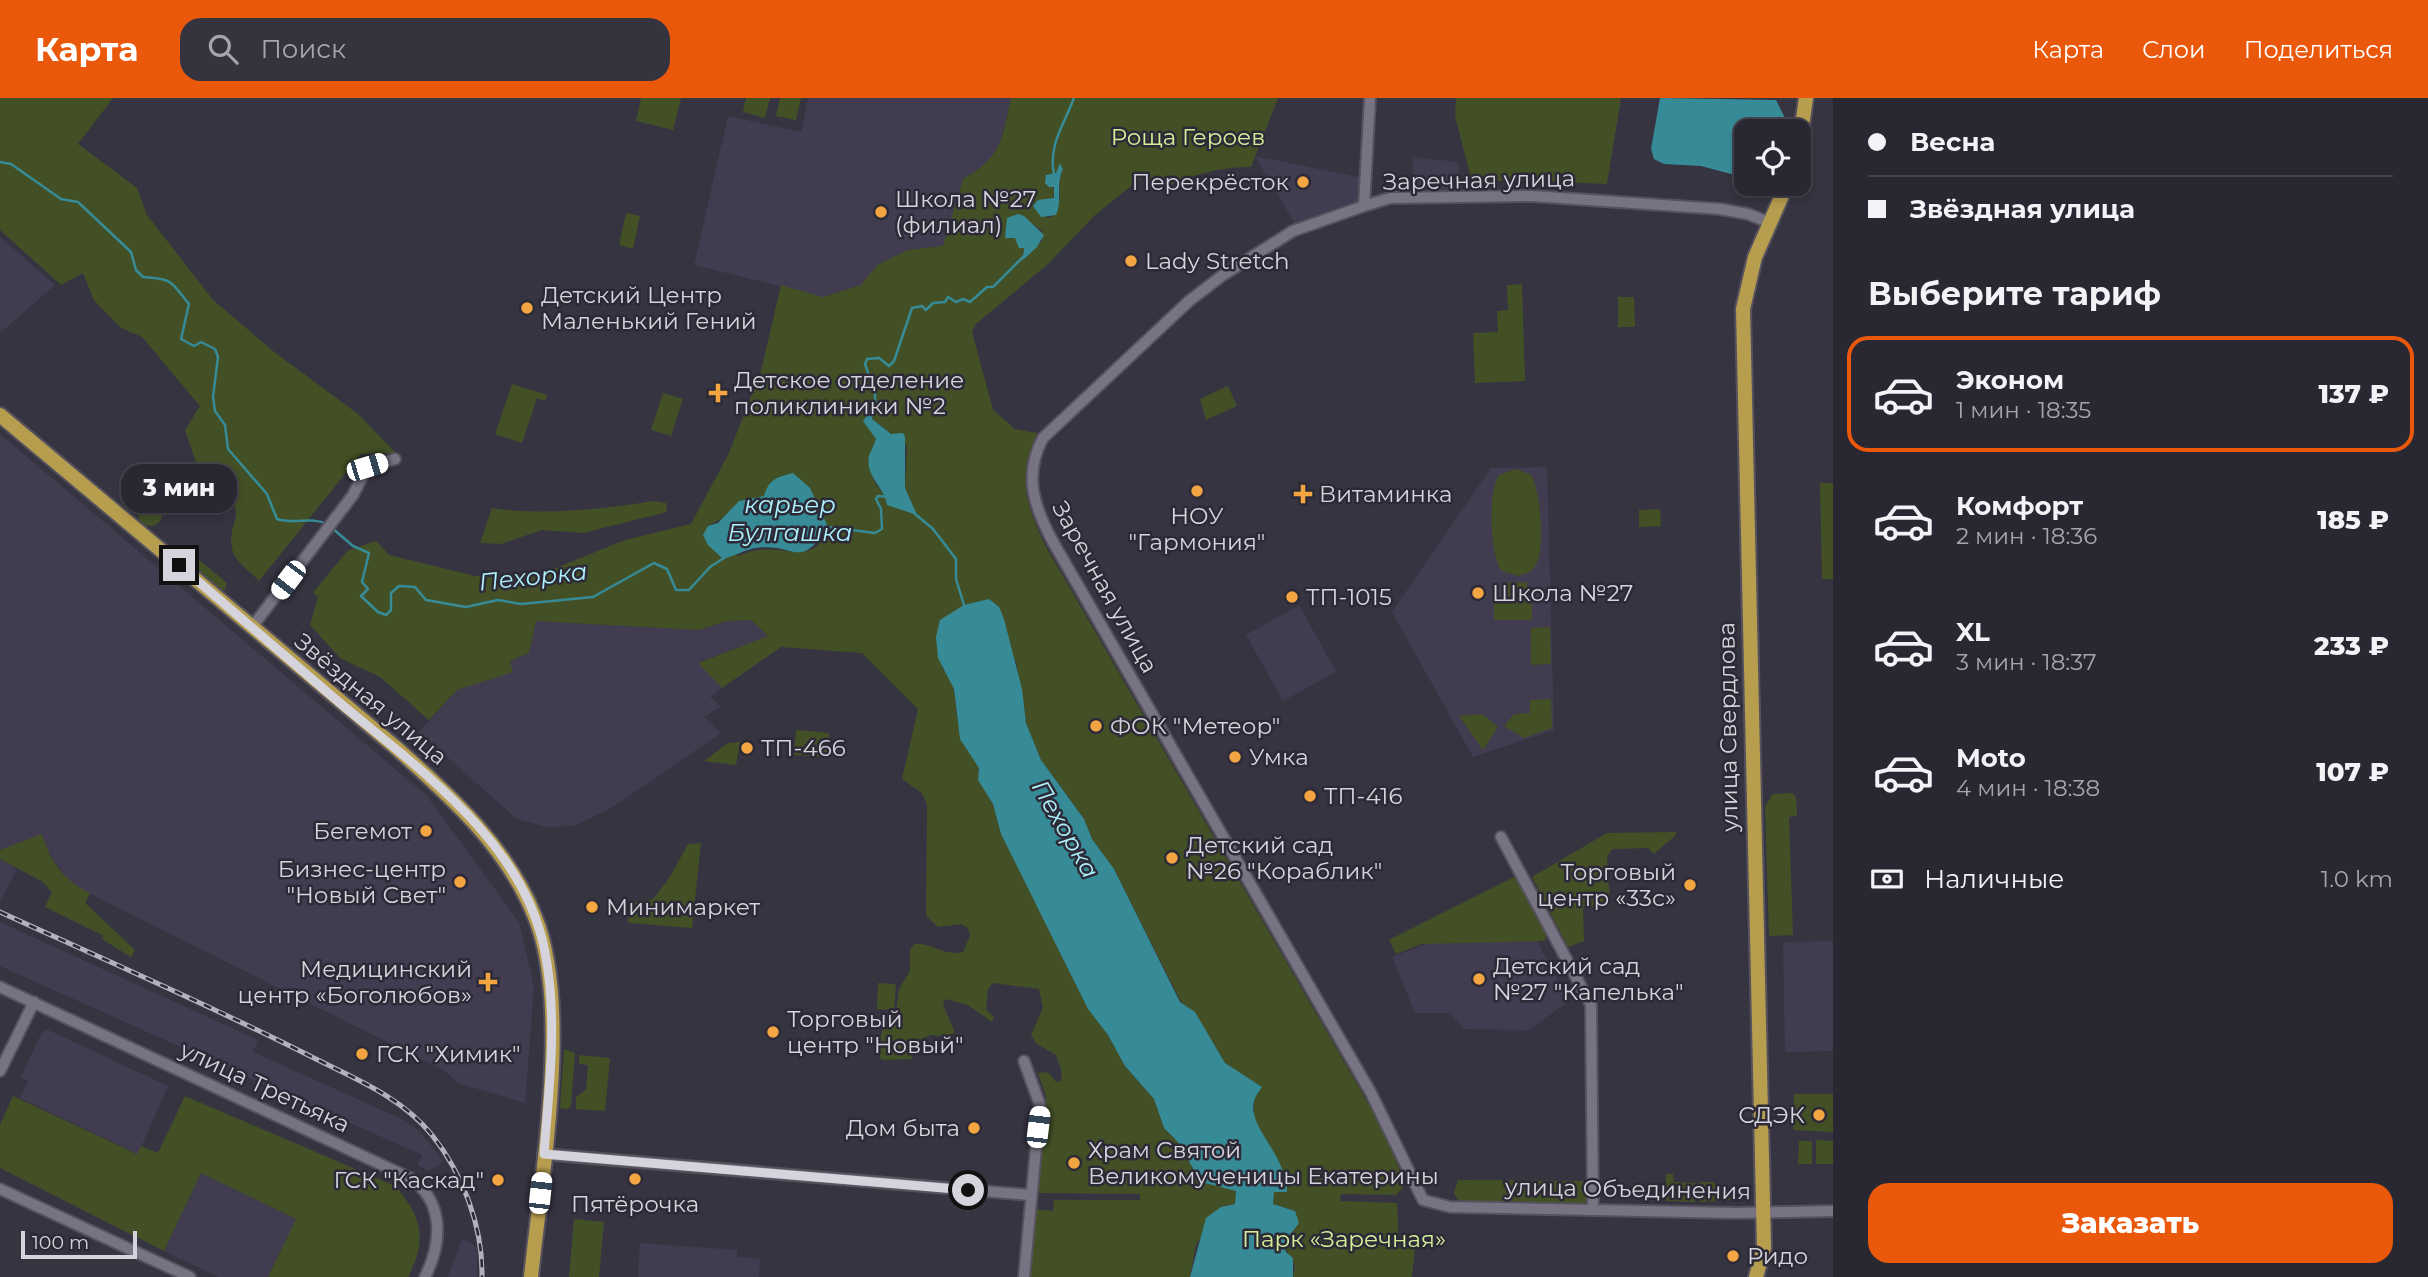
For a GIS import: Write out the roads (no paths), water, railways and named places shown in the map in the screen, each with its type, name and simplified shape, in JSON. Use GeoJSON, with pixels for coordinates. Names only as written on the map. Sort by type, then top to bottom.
{"type":"FeatureCollection","features":[{"type":"Feature","properties":{"kind":"main road"},"geometry":{"type":"LineString","coordinates":[[1803,119],[1806,98]]}},
{"type":"Feature","properties":{"kind":"main road","name":"улица Свердлова"},"geometry":{"type":"LineString","coordinates":[[1756,1277],[1764,1248],[1743,331],[1748,276],[1768,222],[1781,196]]}},
{"type":"Feature","properties":{"kind":"main road","name":"Звёздная улица"},"geometry":{"type":"LineString","coordinates":[[0,415],[445,791],[502,857],[522,891],[542,938],[550,983],[552,1046],[531,1277]]}},
{"type":"Feature","properties":{"kind":"street"},"geometry":{"type":"LineString","coordinates":[[1364,206],[1370,98]]}},
{"type":"Feature","properties":{"kind":"street","name":"Заречная улица"},"geometry":{"type":"LineString","coordinates":[[1423,1200],[1371,1093],[1053,542],[1037,511],[1031,485],[1033,461],[1043,438],[1189,301],[1244,260],[1293,231],[1364,206],[1390,198],[1532,196],[1720,209],[1748,214],[1768,222]]}},
{"type":"Feature","properties":{"kind":"street"},"geometry":{"type":"LineString","coordinates":[[252,627],[353,495],[367,467],[395,459]]}},
{"type":"Feature","properties":{"kind":"street"},"geometry":{"type":"LineString","coordinates":[[1501,837],[1591,1005],[1593,1210]]}},
{"type":"Feature","properties":{"kind":"street","name":"улица Третьяка"},"geometry":{"type":"LineString","coordinates":[[0,987],[422,1186],[439,1226],[436,1253],[425,1277]]}},
{"type":"Feature","properties":{"kind":"street"},"geometry":{"type":"LineString","coordinates":[[0,1071],[34,1002]]}},
{"type":"Feature","properties":{"kind":"street"},"geometry":{"type":"LineString","coordinates":[[1024,1061],[1041,1105],[1024,1277]]}},
{"type":"Feature","properties":{"kind":"street"},"geometry":{"type":"LineString","coordinates":[[544,1154],[1030,1195]]}},
{"type":"Feature","properties":{"kind":"street"},"geometry":{"type":"LineString","coordinates":[[0,1189],[190,1277]]}},
{"type":"Feature","properties":{"kind":"street","name":"улица Объединения"},"geometry":{"type":"LineString","coordinates":[[1423,1200],[1450,1207],[1833,1211]]}},
{"type":"Feature","properties":{"kind":"water"},"geometry":{"type":"Polygon","coordinates":[[[1660,98],[1776,100],[1786,119],[1734,119],[1734,175],[1701,166],[1664,164],[1654,159],[1651,149],[1660,98]]]}},
{"type":"Feature","properties":{"kind":"water"},"geometry":{"type":"Polygon","coordinates":[[[1060,163],[1063,169],[1056,215],[1041,217],[1033,206],[1038,200],[1054,198],[1054,187],[1045,183],[1046,175],[1056,173],[1060,163]]]}},
{"type":"Feature","properties":{"kind":"water"},"geometry":{"type":"Polygon","coordinates":[[[1018,214],[1024,216],[1044,235],[1037,247],[1023,260],[1024,248],[1019,248],[1015,238],[1005,238],[1007,218],[1018,214]]]}},
{"type":"Feature","properties":{"kind":"water"},"geometry":{"type":"Polygon","coordinates":[[[875,404],[872,419],[891,434],[903,433],[905,437],[905,488],[917,515],[887,505],[872,476],[869,456],[876,439],[863,421],[875,404]]]}},
{"type":"Feature","properties":{"kind":"water","name":"карьер Булгашка"},"geometry":{"type":"Polygon","coordinates":[[[793,473],[810,488],[828,527],[810,548],[796,552],[769,547],[755,548],[723,559],[708,545],[703,535],[708,526],[718,523],[739,501],[764,496],[774,480],[793,473]]]}},
{"type":"Feature","properties":{"kind":"water"},"geometry":{"type":"Polygon","coordinates":[[[989,599],[999,607],[1004,619],[1022,689],[1026,723],[1041,760],[1084,819],[1092,839],[1114,869],[1180,1002],[1195,1012],[1225,1063],[1262,1087],[1255,1099],[1253,1111],[1281,1166],[1287,1192],[1274,1192],[1273,1204],[1295,1211],[1299,1223],[1283,1244],[1286,1252],[1293,1258],[1293,1277],[1190,1277],[1206,1218],[1221,1207],[1235,1204],[1236,1191],[1201,1182],[1177,1141],[1164,1128],[1154,1099],[1125,1066],[1108,1035],[1088,1009],[1001,834],[993,804],[978,780],[979,768],[960,739],[954,689],[938,658],[936,637],[940,620],[964,605],[989,599]]]}},
{"type":"Feature","properties":{"kind":"waterway"},"geometry":{"type":"LineString","coordinates":[[1054,174],[1055,144],[1074,98]]}},
{"type":"Feature","properties":{"kind":"waterway","name":"Пехорка"},"geometry":{"type":"LineString","coordinates":[[0,162],[11,164],[61,199],[78,202],[131,252],[136,270],[143,277],[166,280],[174,286],[189,304],[181,339],[194,346],[201,342],[215,349],[218,357],[213,397],[215,411],[225,425],[228,449],[267,494],[277,519],[327,524]]}},
{"type":"Feature","properties":{"kind":"waterway"},"geometry":{"type":"LineString","coordinates":[[875,406],[875,393],[865,364],[867,359],[879,358],[889,366],[894,361],[912,308],[922,306],[926,310],[933,303],[945,302],[948,297],[956,302],[963,299],[970,302],[987,287],[993,287],[1025,255]]}},
{"type":"Feature","properties":{"kind":"waterway","name":"Пехорка"},"geometry":{"type":"LineString","coordinates":[[828,527],[875,533],[882,529],[881,509],[876,499],[878,496],[889,497]]}},
{"type":"Feature","properties":{"kind":"waterway","name":"Пехорка"},"geometry":{"type":"LineString","coordinates":[[914,513],[933,529],[956,559],[956,579],[964,605]]}},
{"type":"Feature","properties":{"kind":"waterway","name":"Пехорка"},"geometry":{"type":"LineString","coordinates":[[332,528],[353,546],[369,553],[362,582],[368,589],[361,596],[378,612],[386,615],[391,610],[391,593],[399,586],[415,587],[426,600],[466,607],[498,600],[521,604],[593,597],[654,563],[667,569],[676,590],[689,590],[710,567],[724,558]]}},
{"type":"Feature","properties":{"kind":"railway"},"geometry":{"type":"LineString","coordinates":[[0,912],[270,1036],[358,1080],[406,1109],[432,1135],[462,1184],[475,1220],[482,1277]]}},
{"type":"Feature","properties":{"kind":"place","name":"Перекрёсток"},"geometry":{"type":"Point","coordinates":[1303,182]}},
{"type":"Feature","properties":{"kind":"place","name":"Школа №27 (филиал)"},"geometry":{"type":"Point","coordinates":[881,212]}},
{"type":"Feature","properties":{"kind":"place","name":"Lady Stretch"},"geometry":{"type":"Point","coordinates":[1131,261]}},
{"type":"Feature","properties":{"kind":"place","name":"Детский Центр Маленький Гений"},"geometry":{"type":"Point","coordinates":[527,308]}},
{"type":"Feature","properties":{"kind":"place","name":"Детское отделение поликлиники №2"},"geometry":{"type":"Point","coordinates":[718,393]}},
{"type":"Feature","properties":{"kind":"place","name":"НОУ \"Гармония\""},"geometry":{"type":"Point","coordinates":[1197,491]}},
{"type":"Feature","properties":{"kind":"place","name":"Витаминка"},"geometry":{"type":"Point","coordinates":[1303,494]}},
{"type":"Feature","properties":{"kind":"place","name":"Школа №27"},"geometry":{"type":"Point","coordinates":[1478,593]}},
{"type":"Feature","properties":{"kind":"place","name":"ТП-1015"},"geometry":{"type":"Point","coordinates":[1292,597]}},
{"type":"Feature","properties":{"kind":"place","name":"ФОК \"Метеор\""},"geometry":{"type":"Point","coordinates":[1096,726]}},
{"type":"Feature","properties":{"kind":"place","name":"ТП-466"},"geometry":{"type":"Point","coordinates":[747,748]}},
{"type":"Feature","properties":{"kind":"place","name":"Умка"},"geometry":{"type":"Point","coordinates":[1235,757]}},
{"type":"Feature","properties":{"kind":"place","name":"ТП-416"},"geometry":{"type":"Point","coordinates":[1310,796]}},
{"type":"Feature","properties":{"kind":"place","name":"Бегемот"},"geometry":{"type":"Point","coordinates":[426,831]}},
{"type":"Feature","properties":{"kind":"place","name":"Детский сад №26 \"Кораблик\""},"geometry":{"type":"Point","coordinates":[1172,858]}},
{"type":"Feature","properties":{"kind":"place","name":"Бизнес-центр \"Новый Свет\""},"geometry":{"type":"Point","coordinates":[460,882]}},
{"type":"Feature","properties":{"kind":"place","name":"Торговый центр «33с»"},"geometry":{"type":"Point","coordinates":[1690,885]}},
{"type":"Feature","properties":{"kind":"place","name":"Минимаркет"},"geometry":{"type":"Point","coordinates":[592,907]}},
{"type":"Feature","properties":{"kind":"place","name":"Детский сад №27 \"Капелька\""},"geometry":{"type":"Point","coordinates":[1479,979]}},
{"type":"Feature","properties":{"kind":"place","name":"Медицинский центр «Боголюбов»"},"geometry":{"type":"Point","coordinates":[488,982]}},
{"type":"Feature","properties":{"kind":"place","name":"Торговый центр \"Новый\""},"geometry":{"type":"Point","coordinates":[773,1032]}},
{"type":"Feature","properties":{"kind":"place","name":"ГСК \"Химик\""},"geometry":{"type":"Point","coordinates":[362,1054]}},
{"type":"Feature","properties":{"kind":"place","name":"СДЭК"},"geometry":{"type":"Point","coordinates":[1819,1115]}},
{"type":"Feature","properties":{"kind":"place","name":"Дом быта"},"geometry":{"type":"Point","coordinates":[974,1128]}},
{"type":"Feature","properties":{"kind":"place","name":"Храм Святой Великомученицы Екатерины"},"geometry":{"type":"Point","coordinates":[1074,1163]}},
{"type":"Feature","properties":{"kind":"place","name":"Пятёрочка"},"geometry":{"type":"Point","coordinates":[635,1179]}},
{"type":"Feature","properties":{"kind":"place","name":"ГСК \"Каскад\""},"geometry":{"type":"Point","coordinates":[498,1180]}},
{"type":"Feature","properties":{"kind":"place","name":"Ридо"},"geometry":{"type":"Point","coordinates":[1733,1256]}},
{"type":"Feature","properties":{"kind":"park label","name":"Роща Героев"},"geometry":{"type":"Point","coordinates":[1188,137]}},
{"type":"Feature","properties":{"kind":"park label","name":"Парк «Заречная»"},"geometry":{"type":"Point","coordinates":[1344,1239]}}]}
